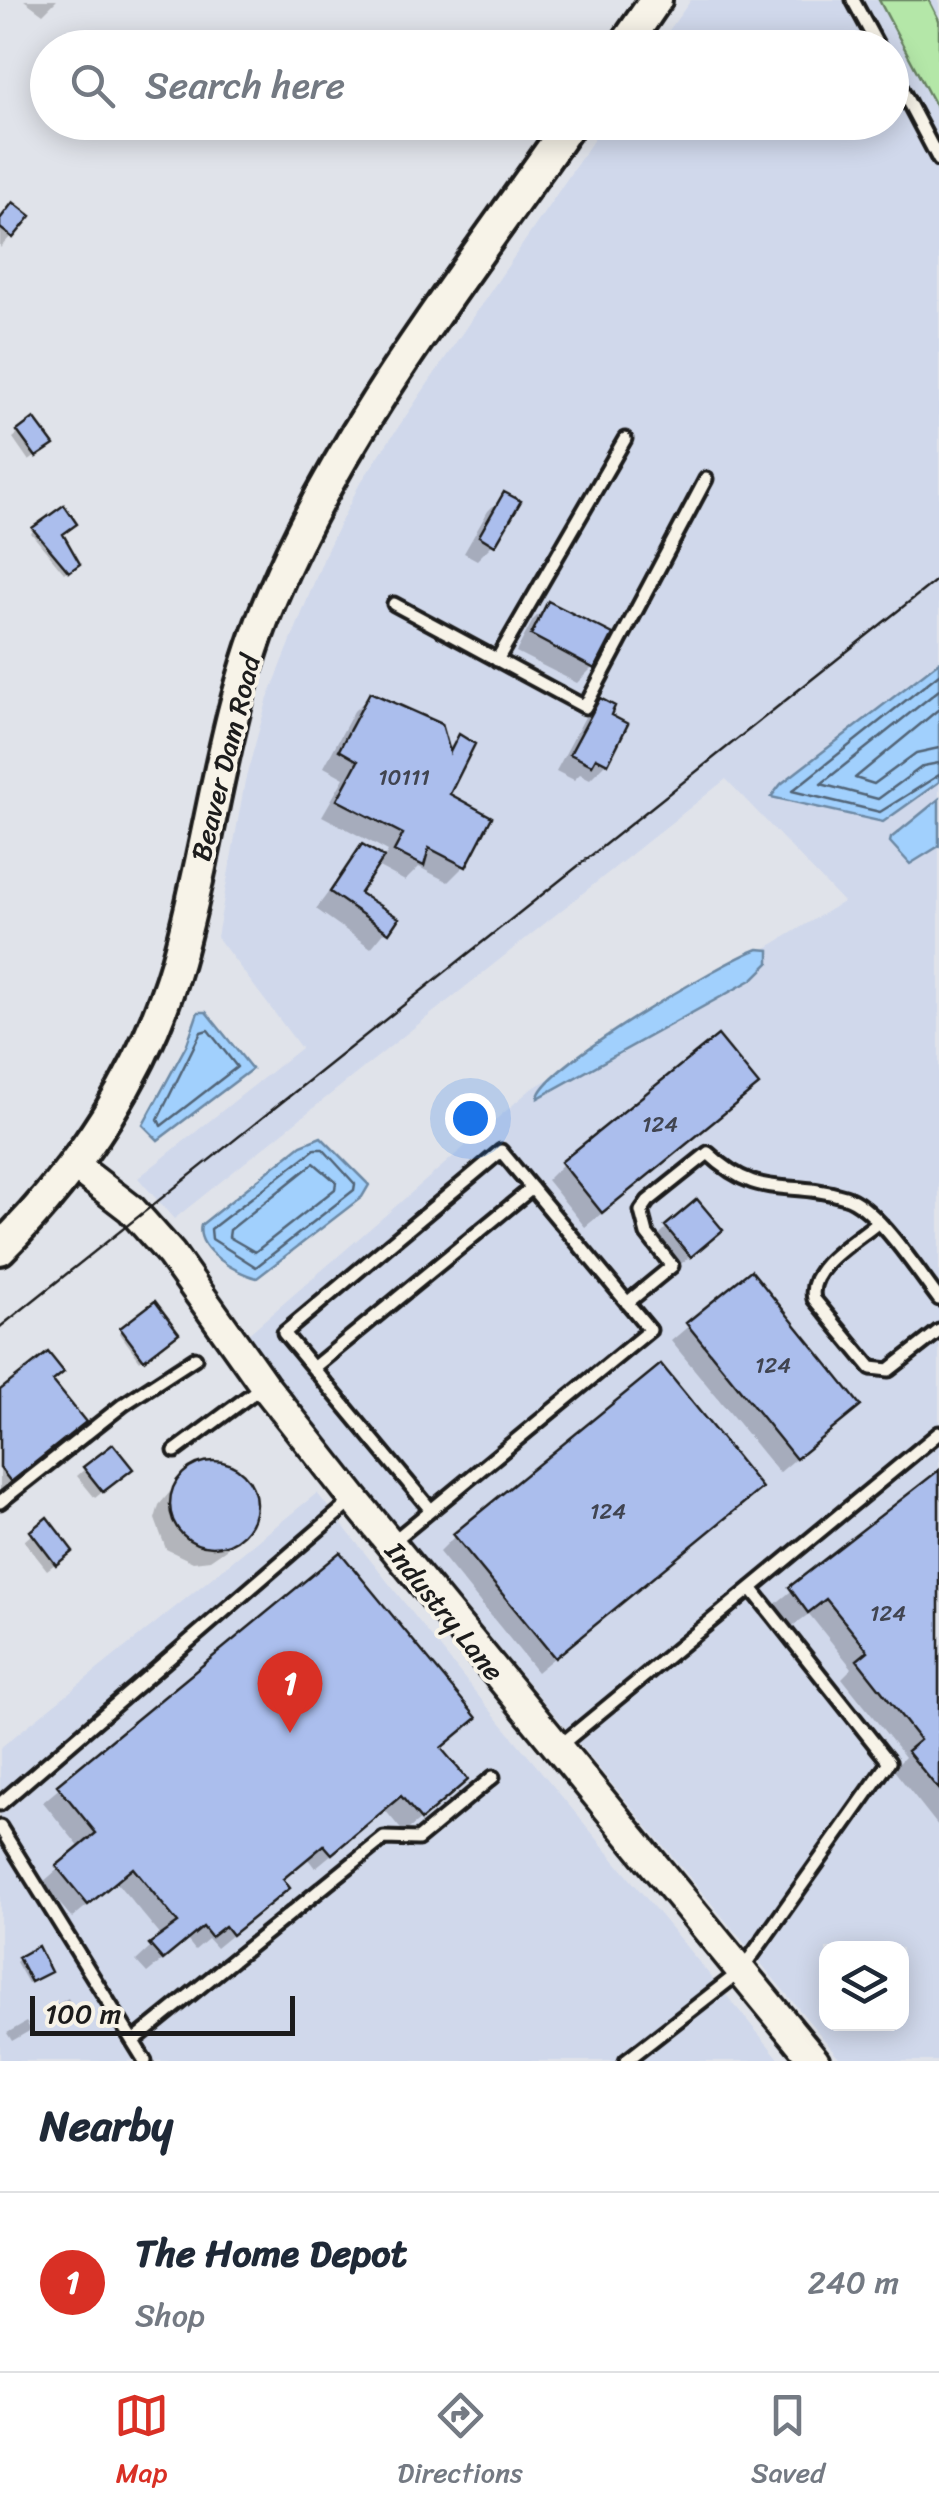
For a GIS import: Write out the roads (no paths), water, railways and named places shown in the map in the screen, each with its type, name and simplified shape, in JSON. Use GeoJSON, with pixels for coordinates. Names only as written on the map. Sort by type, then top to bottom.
{"type":"FeatureCollection","features":[{"type":"Feature","properties":{"kind":"main road"},"geometry":{"type":"LineString","coordinates":[[635,30],[656,0]]}},
{"type":"Feature","properties":{"kind":"main road","name":"Beaver Dam Road"},"geometry":{"type":"LineString","coordinates":[[0,1249],[74,1165],[141,1054],[176,965],[228,722],[254,640],[291,552],[355,436],[558,140]]}},
{"type":"Feature","properties":{"kind":"street","name":"Industry Lane"},"geometry":{"type":"LineString","coordinates":[[74,1165],[116,1196],[153,1233],[354,1500],[814,2061]]}},
{"type":"Feature","properties":{"kind":"lane"},"geometry":{"type":"LineString","coordinates":[[853,0],[869,30]]}},
{"type":"Feature","properties":{"kind":"lane"},"geometry":{"type":"LineString","coordinates":[[909,103],[939,160]]}},
{"type":"Feature","properties":{"kind":"lane"},"geometry":{"type":"LineString","coordinates":[[498,660],[625,439]]}},
{"type":"Feature","properties":{"kind":"lane"},"geometry":{"type":"LineString","coordinates":[[394,604],[585,708],[706,479]]}},
{"type":"Feature","properties":{"kind":"lane"},"geometry":{"type":"LineString","coordinates":[[390,1544],[650,1330],[500,1150],[284,1333],[431,1510]]}},
{"type":"Feature","properties":{"kind":"lane"},"geometry":{"type":"LineString","coordinates":[[627,1303],[672,1266],[647,1234],[642,1211],[648,1201],[708,1154],[746,1182],[847,1197],[877,1223],[939,1299]]}},
{"type":"Feature","properties":{"kind":"lane"},"geometry":{"type":"LineString","coordinates":[[313,1368],[532,1188]]}},
{"type":"Feature","properties":{"kind":"lane"},"geometry":{"type":"LineString","coordinates":[[877,1223],[818,1273],[812,1288],[814,1298],[872,1368],[879,1370],[889,1370],[939,1330]]}},
{"type":"Feature","properties":{"kind":"lane"},"geometry":{"type":"LineString","coordinates":[[0,1502],[124,1404],[195,1358]]}},
{"type":"Feature","properties":{"kind":"lane"},"geometry":{"type":"LineString","coordinates":[[174,1451],[264,1385]]}},
{"type":"Feature","properties":{"kind":"lane"},"geometry":{"type":"LineString","coordinates":[[557,1748],[939,1433]]}},
{"type":"Feature","properties":{"kind":"lane"},"geometry":{"type":"LineString","coordinates":[[0,1804],[354,1500]]}},
{"type":"Feature","properties":{"kind":"lane"},"geometry":{"type":"LineString","coordinates":[[626,2061],[741,1972],[889,1762],[751,1588]]}},
{"type":"Feature","properties":{"kind":"lane"},"geometry":{"type":"LineString","coordinates":[[133,2041],[384,1838],[418,1839],[493,1777]]}},
{"type":"Feature","properties":{"kind":"lane"},"geometry":{"type":"LineString","coordinates":[[0,1827],[146,2061]]}},
{"type":"Feature","properties":{"kind":"water"},"geometry":{"type":"Polygon","coordinates":[[[939,662],[939,782],[883,822],[771,797],[781,784],[939,662]]]}},
{"type":"Feature","properties":{"kind":"water"},"geometry":{"type":"Polygon","coordinates":[[[939,799],[939,846],[910,864],[890,842],[891,838],[939,799]]]}},
{"type":"Feature","properties":{"kind":"water"},"geometry":{"type":"Polygon","coordinates":[[[758,949],[769,950],[769,963],[753,979],[538,1098],[546,1084],[599,1041],[709,973],[758,949]]]}},
{"type":"Feature","properties":{"kind":"water"},"geometry":{"type":"Polygon","coordinates":[[[198,1012],[206,1012],[252,1069],[158,1140],[143,1125],[187,1044],[198,1012]]]}},
{"type":"Feature","properties":{"kind":"water"},"geometry":{"type":"Polygon","coordinates":[[[321,1137],[369,1185],[362,1197],[257,1278],[218,1259],[204,1243],[201,1225],[301,1145],[321,1137]]]}},
{"type":"Feature","properties":{"kind":"tram line"},"geometry":{"type":"LineString","coordinates":[[0,1327],[939,578]]}},
{"type":"Feature","properties":{"kind":"place","name":"The Home Depot"},"geometry":{"type":"Point","coordinates":[290,1733]}}]}
